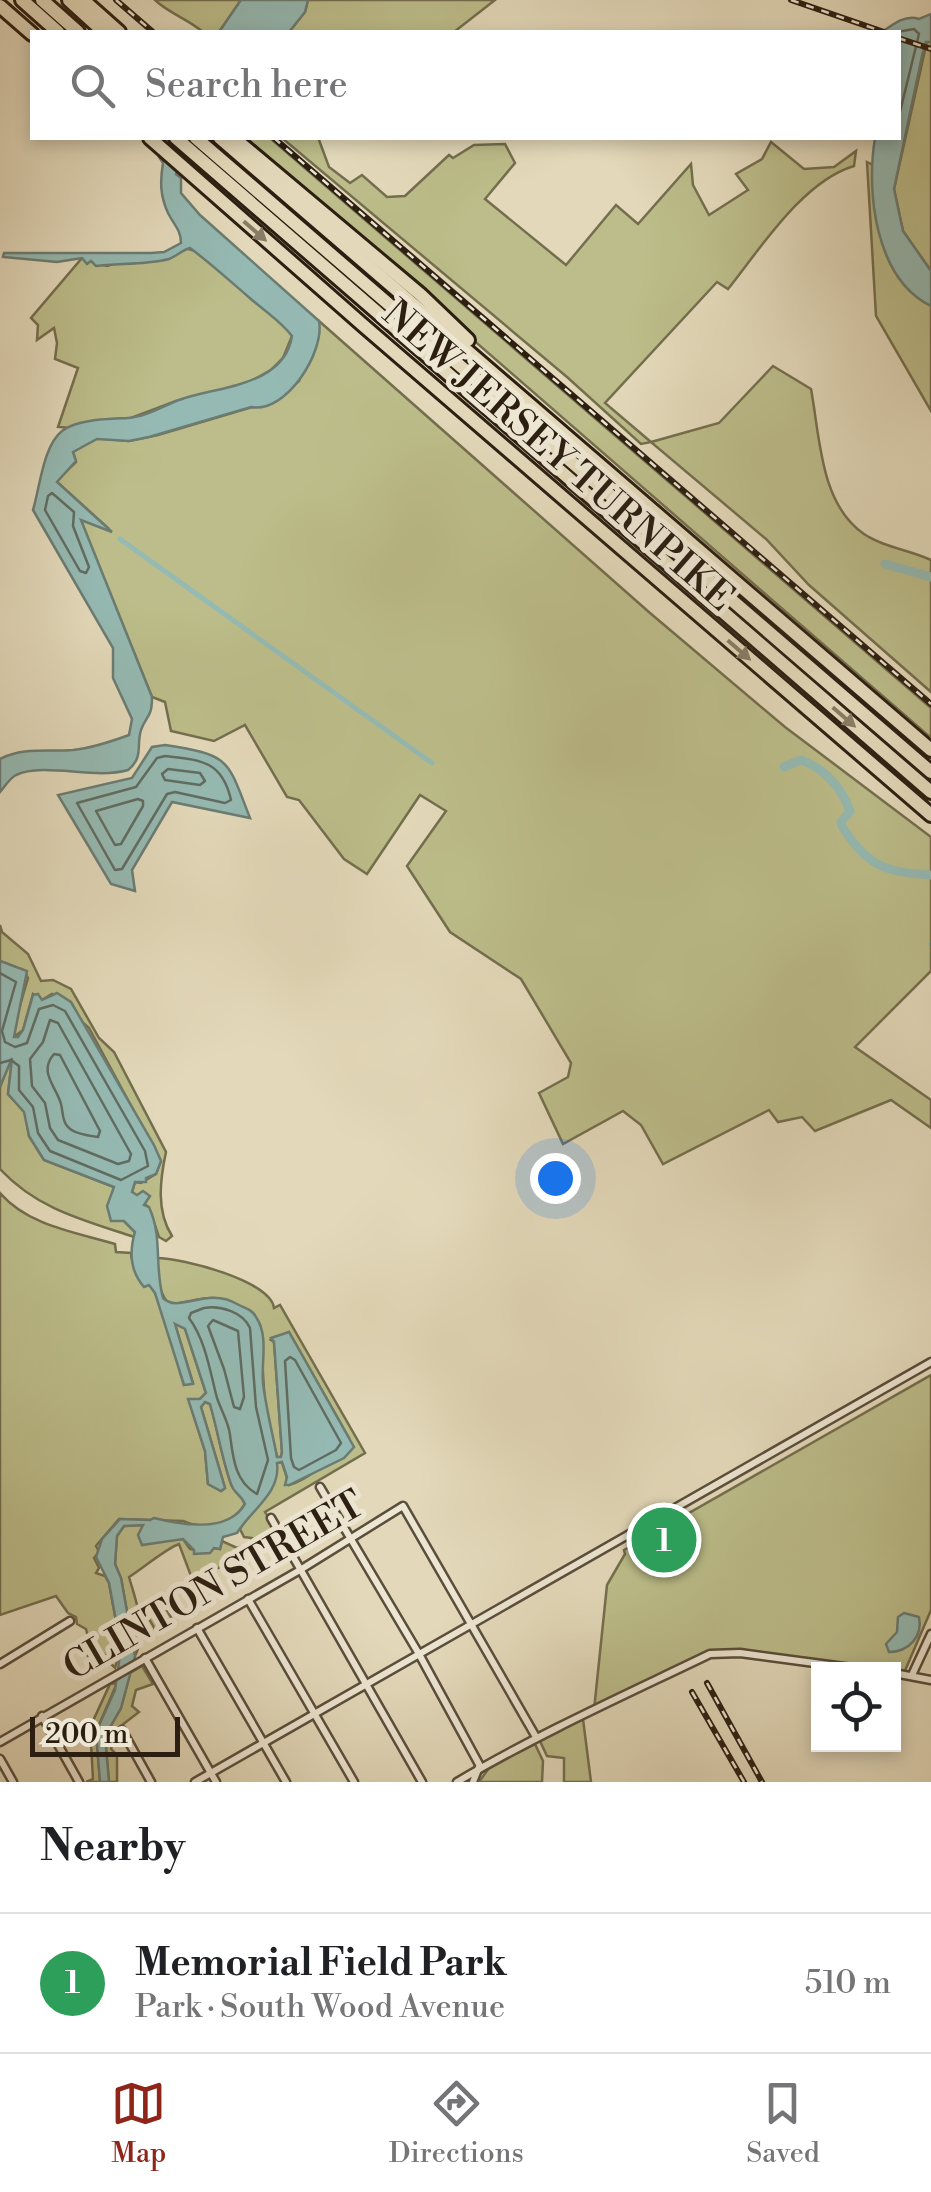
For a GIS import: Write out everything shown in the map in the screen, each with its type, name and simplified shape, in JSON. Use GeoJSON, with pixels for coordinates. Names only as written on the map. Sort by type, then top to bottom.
{"type":"FeatureCollection","features":[{"type":"Feature","properties":{"kind":"highway"},"geometry":{"type":"LineString","coordinates":[[22,0],[56,30]]}},
{"type":"Feature","properties":{"kind":"highway"},"geometry":{"type":"LineString","coordinates":[[42,0],[76,30]]}},
{"type":"Feature","properties":{"kind":"highway"},"geometry":{"type":"LineString","coordinates":[[68,0],[102,30]]}},
{"type":"Feature","properties":{"kind":"highway"},"geometry":{"type":"LineString","coordinates":[[83,0],[117,30]]}},
{"type":"Feature","properties":{"kind":"highway"},"geometry":{"type":"LineString","coordinates":[[0,6],[30,32]]}},
{"type":"Feature","properties":{"kind":"highway","name":"NEW JERSEY TURNPIKE"},"geometry":{"type":"LineString","coordinates":[[152,140],[931,815]]}},
{"type":"Feature","properties":{"kind":"highway","name":"NEW JERSEY TURNPIKE"},"geometry":{"type":"LineString","coordinates":[[222,140],[931,750]]}},
{"type":"Feature","properties":{"kind":"highway"},"geometry":{"type":"LineString","coordinates":[[236,140],[435,307],[488,365]]}},
{"type":"Feature","properties":{"kind":"highway","name":"NEW JERSEY TURNPIKE"},"geometry":{"type":"LineString","coordinates":[[192,143],[931,772]]}},
{"type":"Feature","properties":{"kind":"highway","name":"NEW JERSEY TURNPIKE"},"geometry":{"type":"LineString","coordinates":[[192,143],[931,792]]}},
{"type":"Feature","properties":{"kind":"street"},"geometry":{"type":"LineString","coordinates":[[195,1782],[931,1362]]}},
{"type":"Feature","properties":{"kind":"street"},"geometry":{"type":"LineString","coordinates":[[320,1487],[480,1766],[474,1782]]}},
{"type":"Feature","properties":{"kind":"street","name":"CLINTON STREET"},"geometry":{"type":"LineString","coordinates":[[0,1742],[300,1570],[403,1506],[472,1624]]}},
{"type":"Feature","properties":{"kind":"street"},"geometry":{"type":"LineString","coordinates":[[271,1518],[422,1782]]}},
{"type":"Feature","properties":{"kind":"street"},"geometry":{"type":"LineString","coordinates":[[248,1599],[354,1782]]}},
{"type":"Feature","properties":{"kind":"street"},"geometry":{"type":"LineString","coordinates":[[0,1664],[70,1622]]}},
{"type":"Feature","properties":{"kind":"street"},"geometry":{"type":"LineString","coordinates":[[472,1624],[536,1737]]}},
{"type":"Feature","properties":{"kind":"street"},"geometry":{"type":"LineString","coordinates":[[197,1628],[286,1782]]}},
{"type":"Feature","properties":{"kind":"street"},"geometry":{"type":"LineString","coordinates":[[912,1675],[931,1634]]}},
{"type":"Feature","properties":{"kind":"street"},"geometry":{"type":"LineString","coordinates":[[456,1782],[536,1737],[710,1654],[811,1663]]}},
{"type":"Feature","properties":{"kind":"street"},"geometry":{"type":"LineString","coordinates":[[145,1658],[216,1782]]}},
{"type":"Feature","properties":{"kind":"street"},"geometry":{"type":"LineString","coordinates":[[901,1674],[931,1680]]}},
{"type":"Feature","properties":{"kind":"street"},"geometry":{"type":"LineString","coordinates":[[42,1716],[80,1782]]}},
{"type":"Feature","properties":{"kind":"street"},"geometry":{"type":"LineString","coordinates":[[122,1730],[152,1782]]}},
{"type":"Feature","properties":{"kind":"street"},"geometry":{"type":"LineString","coordinates":[[0,1759],[13,1782]]}},
{"type":"Feature","properties":{"kind":"green space"},"geometry":{"type":"Polygon","coordinates":[[[155,0],[241,0],[220,30],[200,30],[155,0]]]}},
{"type":"Feature","properties":{"kind":"green space"},"geometry":{"type":"Polygon","coordinates":[[[308,0],[495,0],[457,30],[291,30],[305,12],[308,0]]]}},
{"type":"Feature","properties":{"kind":"green space"},"geometry":{"type":"Polygon","coordinates":[[[927,41],[931,42],[931,271],[903,231],[894,189],[927,41]]]}},
{"type":"Feature","properties":{"kind":"green space"},"geometry":{"type":"Polygon","coordinates":[[[243,140],[272,140],[931,708],[931,738],[243,140]]]}},
{"type":"Feature","properties":{"kind":"green space"},"geometry":{"type":"Polygon","coordinates":[[[284,140],[319,140],[329,167],[350,183],[362,175],[387,197],[405,196],[449,155],[453,158],[474,145],[505,144],[515,163],[485,199],[566,265],[616,205],[638,224],[691,164],[693,185],[709,215],[748,190],[736,174],[762,159],[771,142],[804,169],[834,167],[856,151],[854,166],[835,174],[800,201],[728,289],[717,282],[605,403],[651,442],[641,444],[284,140]]]}},
{"type":"Feature","properties":{"kind":"green space"},"geometry":{"type":"Polygon","coordinates":[[[867,162],[875,166],[878,226],[890,264],[914,295],[931,306],[931,411],[876,316],[867,162]]]}},
{"type":"Feature","properties":{"kind":"green space"},"geometry":{"type":"Polygon","coordinates":[[[185,248],[202,253],[282,322],[292,336],[283,358],[271,370],[242,386],[176,401],[131,418],[58,427],[78,368],[55,359],[54,328],[37,340],[38,325],[31,318],[82,258],[107,266],[167,257],[185,248]]]}},
{"type":"Feature","properties":{"kind":"green space"},"geometry":{"type":"Polygon","coordinates":[[[319,321],[785,727],[931,837],[931,971],[855,1047],[931,1100],[931,1128],[891,1100],[815,1131],[802,1117],[778,1122],[769,1110],[663,1164],[641,1125],[623,1111],[563,1144],[539,1093],[568,1077],[571,1063],[521,979],[450,932],[407,866],[446,811],[420,795],[367,874],[344,859],[299,800],[287,797],[245,725],[214,741],[171,731],[165,702],[152,697],[80,519],[109,529],[56,481],[76,462],[73,452],[96,438],[129,441],[158,435],[276,400],[299,381],[319,321]]]}},
{"type":"Feature","properties":{"kind":"green space"},"geometry":{"type":"Polygon","coordinates":[[[773,366],[811,389],[824,468],[838,505],[849,521],[871,538],[931,560],[931,692],[809,585],[766,539],[651,442],[719,423],[773,366]]]}},
{"type":"Feature","properties":{"kind":"green space"},"geometry":{"type":"Polygon","coordinates":[[[0,925],[2,932],[28,954],[41,981],[53,980],[71,989],[99,1038],[114,1052],[166,1152],[161,1206],[172,1236],[166,1241],[159,1237],[149,1208],[132,1192],[135,1182],[141,1183],[156,1174],[161,1161],[89,1028],[61,998],[52,994],[42,1000],[33,994],[23,1030],[14,1037],[28,978],[23,970],[0,961],[0,925]]]}},
{"type":"Feature","properties":{"kind":"green space"},"geometry":{"type":"Polygon","coordinates":[[[13,1052],[8,1094],[25,1112],[29,1136],[44,1160],[114,1187],[124,1221],[135,1232],[134,1237],[45,1204],[0,1169],[0,1087],[13,1052]]]}},
{"type":"Feature","properties":{"kind":"green space"},"geometry":{"type":"Polygon","coordinates":[[[0,1193],[39,1220],[115,1244],[116,1252],[131,1253],[134,1266],[160,1303],[184,1385],[193,1383],[175,1324],[185,1328],[206,1393],[200,1399],[189,1400],[205,1451],[208,1484],[221,1491],[225,1488],[201,1407],[205,1402],[210,1404],[231,1484],[245,1504],[226,1521],[209,1525],[119,1519],[96,1546],[96,1573],[105,1576],[109,1583],[121,1648],[115,1668],[110,1654],[91,1661],[84,1650],[90,1645],[86,1629],[77,1624],[76,1617],[68,1613],[56,1596],[0,1615],[0,1193]]]}},
{"type":"Feature","properties":{"kind":"green space"},"geometry":{"type":"Polygon","coordinates":[[[156,1258],[224,1273],[258,1289],[274,1308],[280,1305],[365,1453],[265,1512],[280,1537],[235,1563],[191,1576],[179,1544],[129,1577],[141,1626],[135,1656],[115,1564],[117,1536],[124,1526],[144,1525],[152,1542],[183,1539],[190,1549],[205,1553],[220,1549],[222,1541],[237,1548],[250,1544],[252,1538],[244,1537],[240,1529],[272,1487],[277,1463],[282,1462],[289,1485],[298,1482],[349,1438],[289,1332],[271,1340],[282,1452],[277,1457],[265,1406],[260,1325],[236,1306],[217,1298],[170,1305],[160,1288],[156,1258]]]}},
{"type":"Feature","properties":{"kind":"green space"},"geometry":{"type":"Polygon","coordinates":[[[931,1375],[931,1610],[904,1673],[901,1662],[811,1662],[722,1652],[594,1710],[607,1585],[624,1550],[931,1375]]]}},
{"type":"Feature","properties":{"kind":"green space"},"geometry":{"type":"Polygon","coordinates":[[[162,1601],[173,1621],[156,1631],[144,1610],[162,1601]]]}},
{"type":"Feature","properties":{"kind":"green space"},"geometry":{"type":"Polygon","coordinates":[[[142,1666],[153,1684],[136,1690],[132,1706],[139,1712],[117,1729],[111,1749],[117,1755],[117,1782],[109,1782],[105,1736],[121,1708],[130,1673],[142,1666]]]}},
{"type":"Feature","properties":{"kind":"green space"},"geometry":{"type":"Polygon","coordinates":[[[117,1683],[96,1732],[100,1782],[86,1782],[93,1779],[91,1743],[85,1730],[110,1684],[117,1683]]]}},
{"type":"Feature","properties":{"kind":"green space"},"geometry":{"type":"Polygon","coordinates":[[[583,1719],[591,1782],[564,1782],[564,1758],[547,1756],[540,1741],[583,1719]]]}},
{"type":"Feature","properties":{"kind":"green space"},"geometry":{"type":"Polygon","coordinates":[[[535,1744],[543,1761],[542,1782],[479,1782],[491,1765],[535,1744]]]}},
{"type":"Feature","properties":{"kind":"water"},"geometry":{"type":"Polygon","coordinates":[[[241,0],[308,0],[305,12],[291,30],[220,30],[241,0]]]}},
{"type":"Feature","properties":{"kind":"water"},"geometry":{"type":"Polygon","coordinates":[[[931,14],[931,42],[926,42],[922,56],[894,189],[903,231],[931,271],[931,306],[897,276],[886,255],[872,183],[875,140],[901,140],[901,30],[885,30],[904,19],[931,14]]]}},
{"type":"Feature","properties":{"kind":"water"},"geometry":{"type":"Polygon","coordinates":[[[167,140],[190,140],[176,174],[181,178],[181,193],[200,215],[319,321],[316,348],[289,391],[264,407],[251,407],[129,441],[97,439],[73,452],[76,461],[57,482],[112,532],[81,520],[152,697],[151,709],[141,730],[136,761],[128,770],[28,771],[14,776],[0,792],[0,759],[27,751],[73,750],[108,742],[129,735],[132,719],[113,678],[113,648],[33,510],[50,446],[62,431],[76,424],[141,416],[179,400],[263,375],[286,353],[292,336],[190,248],[160,261],[96,266],[82,258],[57,262],[3,257],[4,253],[164,252],[181,243],[162,194],[163,163],[159,157],[167,140]]]}},
{"type":"Feature","properties":{"kind":"water"},"geometry":{"type":"Polygon","coordinates":[[[165,745],[203,752],[224,763],[250,818],[172,802],[132,870],[135,891],[111,884],[58,795],[132,778],[152,747],[165,745]]]}},
{"type":"Feature","properties":{"kind":"water"},"geometry":{"type":"Polygon","coordinates":[[[0,961],[27,971],[14,1037],[23,1030],[33,995],[38,994],[42,1000],[57,993],[71,1002],[154,1145],[161,1161],[156,1174],[146,1178],[146,1182],[135,1182],[132,1192],[137,1195],[143,1191],[150,1196],[144,1205],[149,1207],[156,1230],[163,1298],[177,1303],[226,1299],[250,1310],[260,1324],[263,1383],[277,1457],[282,1452],[271,1338],[289,1332],[354,1447],[344,1458],[289,1485],[285,1485],[287,1477],[282,1462],[277,1463],[274,1483],[264,1501],[237,1533],[223,1537],[220,1549],[214,1548],[210,1553],[194,1554],[183,1539],[142,1545],[138,1535],[143,1525],[124,1526],[117,1536],[115,1564],[135,1656],[121,1708],[105,1736],[109,1782],[100,1782],[96,1732],[115,1690],[121,1648],[109,1583],[96,1557],[102,1539],[120,1519],[154,1518],[204,1525],[228,1519],[245,1504],[232,1487],[210,1404],[205,1402],[201,1407],[225,1488],[221,1491],[208,1484],[205,1451],[188,1399],[200,1399],[206,1393],[185,1329],[175,1324],[193,1384],[184,1385],[155,1293],[149,1285],[144,1287],[133,1268],[135,1232],[124,1221],[111,1221],[107,1206],[114,1187],[44,1160],[29,1136],[24,1112],[8,1094],[12,1058],[0,1087],[0,961]]]}},
{"type":"Feature","properties":{"kind":"water"},"geometry":{"type":"Polygon","coordinates":[[[904,1613],[919,1617],[917,1636],[903,1649],[889,1652],[886,1644],[897,1632],[898,1617],[904,1613]]]}},
{"type":"Feature","properties":{"kind":"waterway"},"geometry":{"type":"LineString","coordinates":[[120,539],[432,763]]}},
{"type":"Feature","properties":{"kind":"waterway"},"geometry":{"type":"LineString","coordinates":[[885,564],[931,577]]}},
{"type":"Feature","properties":{"kind":"waterway"},"geometry":{"type":"LineString","coordinates":[[784,767],[801,760],[831,780],[850,811],[842,826],[869,859],[890,869],[931,875]]}},
{"type":"Feature","properties":{"kind":"waterway"},"geometry":{"type":"LineString","coordinates":[[931,942],[931,947]]}},
{"type":"Feature","properties":{"kind":"railway"},"geometry":{"type":"LineString","coordinates":[[116,0],[151,30]]}},
{"type":"Feature","properties":{"kind":"railway"},"geometry":{"type":"LineString","coordinates":[[791,0],[878,30]]}},
{"type":"Feature","properties":{"kind":"railway"},"geometry":{"type":"LineString","coordinates":[[901,39],[931,49]]}},
{"type":"Feature","properties":{"kind":"railway"},"geometry":{"type":"LineString","coordinates":[[276,140],[931,704]]}},
{"type":"Feature","properties":{"kind":"railway"},"geometry":{"type":"LineString","coordinates":[[707,1683],[762,1782]]}},
{"type":"Feature","properties":{"kind":"railway"},"geometry":{"type":"LineString","coordinates":[[692,1692],[744,1782]]}},
{"type":"Feature","properties":{"kind":"place","name":"Memorial Field Park"},"geometry":{"type":"Point","coordinates":[664,1540]}}]}
